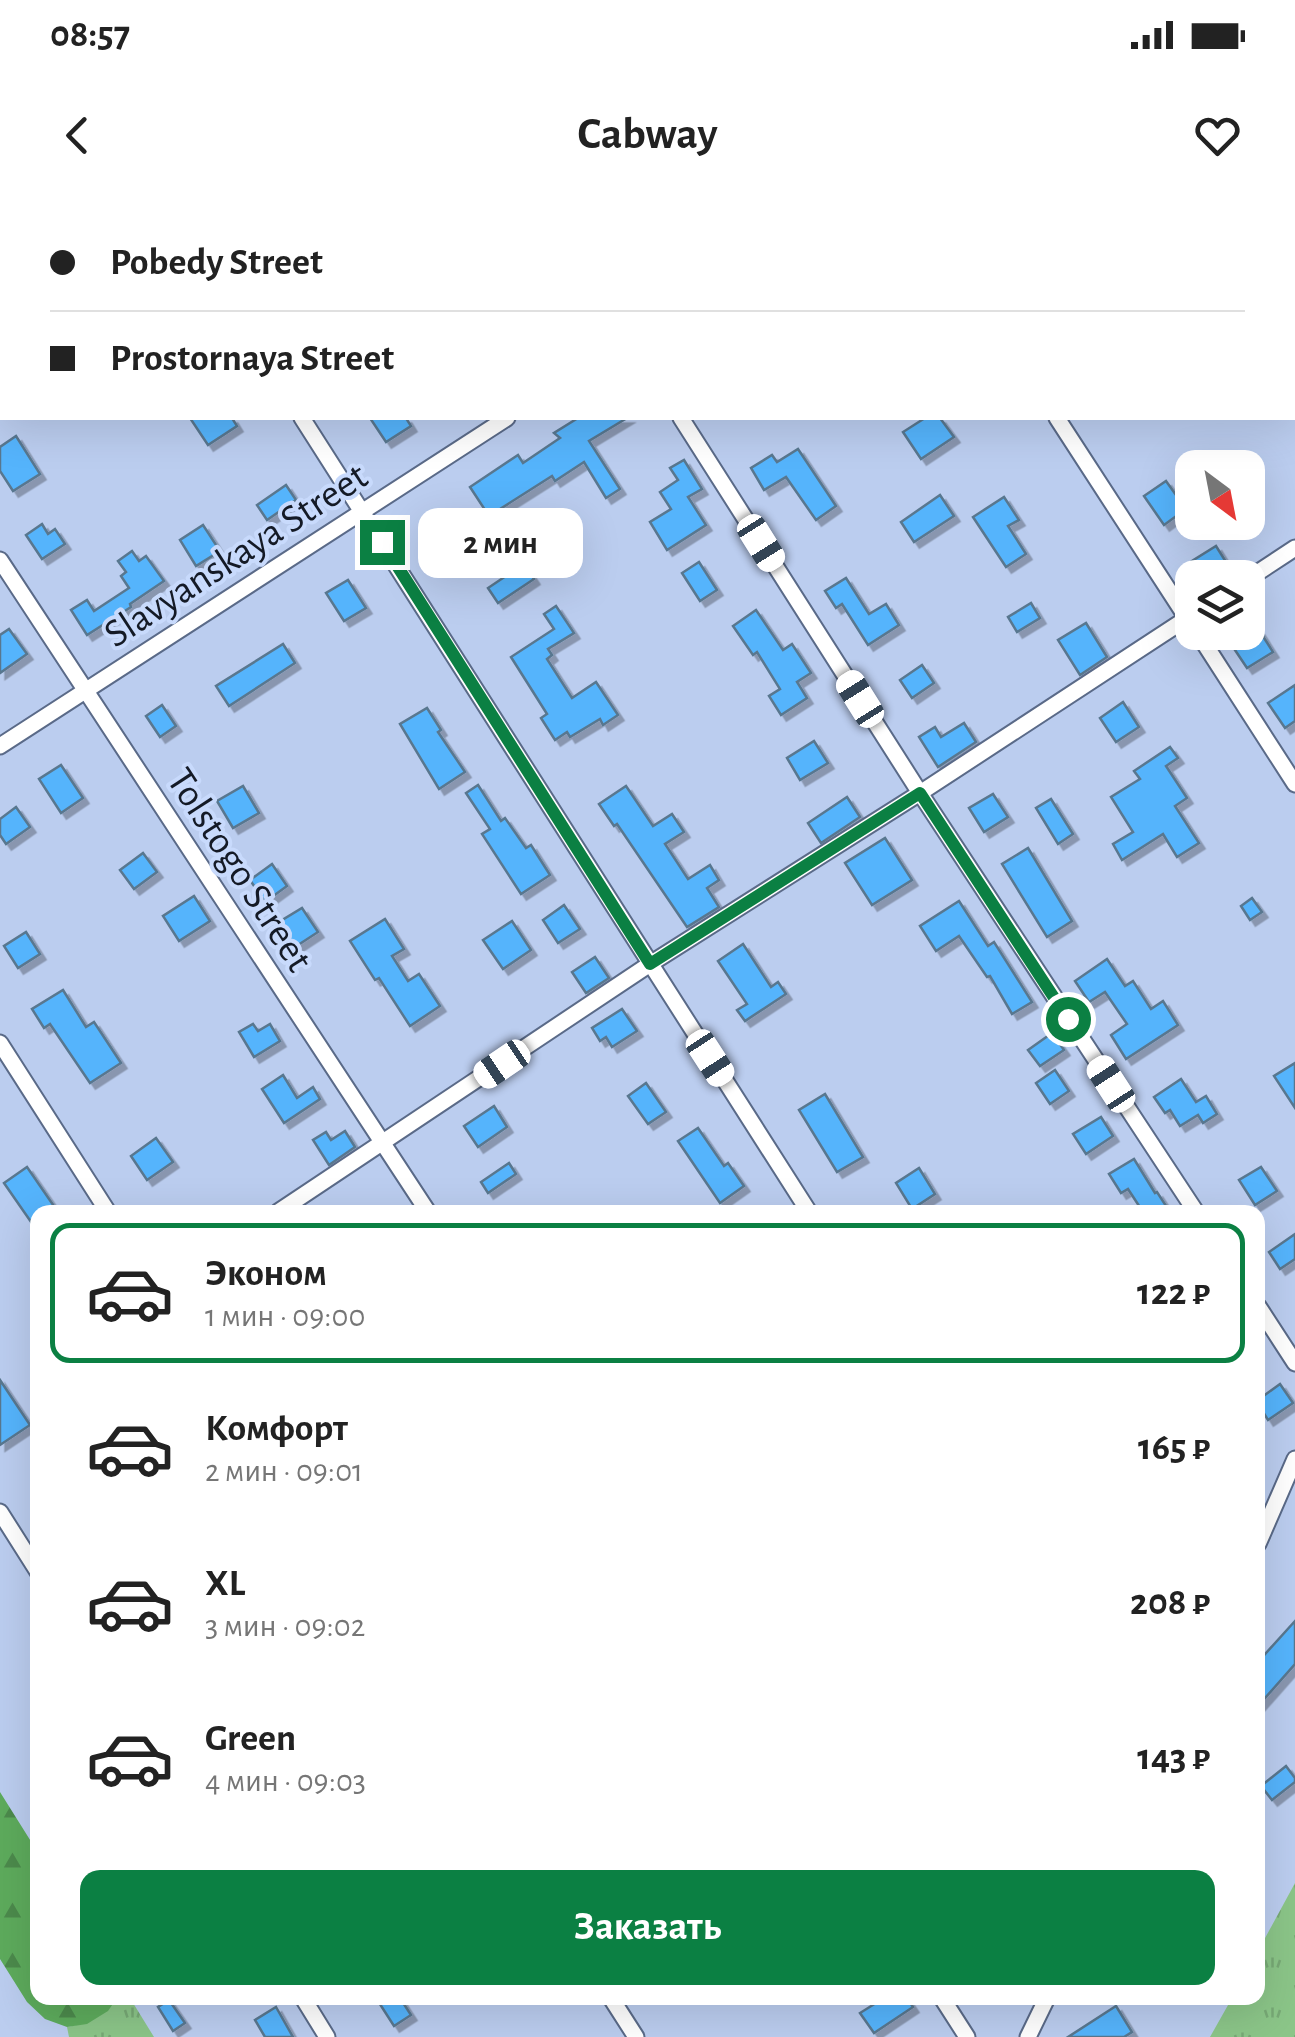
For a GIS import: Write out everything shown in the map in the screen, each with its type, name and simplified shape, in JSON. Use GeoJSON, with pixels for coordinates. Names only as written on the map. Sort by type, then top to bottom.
{"type":"FeatureCollection","features":[{"type":"Feature","properties":{"kind":"street"},"geometry":{"type":"LineString","coordinates":[[303,420],[805,1205]]}},
{"type":"Feature","properties":{"kind":"street","name":"Slavyanskaya Street"},"geometry":{"type":"LineString","coordinates":[[0,746],[504,420]]}},
{"type":"Feature","properties":{"kind":"street"},"geometry":{"type":"LineString","coordinates":[[683,420],[920,793],[1191,1205]]}},
{"type":"Feature","properties":{"kind":"street"},"geometry":{"type":"LineString","coordinates":[[1059,420],[1175,597]]}},
{"type":"Feature","properties":{"kind":"street"},"geometry":{"type":"LineString","coordinates":[[1265,568],[1295,548]]}},
{"type":"Feature","properties":{"kind":"street","name":"Tolstogo Street"},"geometry":{"type":"LineString","coordinates":[[0,560],[423,1205]]}},
{"type":"Feature","properties":{"kind":"street"},"geometry":{"type":"LineString","coordinates":[[289,1205],[650,964],[1175,634]]}},
{"type":"Feature","properties":{"kind":"street"},"geometry":{"type":"LineString","coordinates":[[1209,650],[1295,784]]}},
{"type":"Feature","properties":{"kind":"street"},"geometry":{"type":"LineString","coordinates":[[0,1043],[104,1205]]}},
{"type":"Feature","properties":{"kind":"street"},"geometry":{"type":"LineString","coordinates":[[1265,1317],[1295,1363]]}},
{"type":"Feature","properties":{"kind":"street"},"geometry":{"type":"LineString","coordinates":[[1265,1528],[1295,1459]]}},
{"type":"Feature","properties":{"kind":"street"},"geometry":{"type":"LineString","coordinates":[[0,1512],[30,1559]]}},
{"type":"Feature","properties":{"kind":"street"},"geometry":{"type":"LineString","coordinates":[[306,2005],[327,2037]]}},
{"type":"Feature","properties":{"kind":"street"},"geometry":{"type":"LineString","coordinates":[[615,2005],[636,2037]]}},
{"type":"Feature","properties":{"kind":"street"},"geometry":{"type":"LineString","coordinates":[[946,2005],[967,2037]]}},
{"type":"Feature","properties":{"kind":"street"},"geometry":{"type":"LineString","coordinates":[[1028,2037],[1044,2005]]}},
{"type":"Feature","properties":{"kind":"green space"},"geometry":{"type":"Polygon","coordinates":[[[0,1792],[30,1840],[30,2005],[0,1959],[0,1792]]]}},
{"type":"Feature","properties":{"kind":"green space"},"geometry":{"type":"Polygon","coordinates":[[[1295,1883],[1295,2037],[1210,2037],[1228,2005],[1265,2005],[1265,1938],[1295,1883]]]}},
{"type":"Feature","properties":{"kind":"green space"},"geometry":{"type":"Polygon","coordinates":[[[30,2005],[112,2005],[87,2024],[67,2027],[45,2019],[30,2005]]]}},
{"type":"Feature","properties":{"kind":"green space"},"geometry":{"type":"Polygon","coordinates":[[[111,2005],[134,2005],[154,2037],[69,2037],[67,2027],[96,2018],[111,2005]]]}},
{"type":"Feature","properties":{"kind":"building"},"geometry":{"type":"Polygon","coordinates":[[[191,420],[233,420],[237,426],[208,445],[191,420]]]}},
{"type":"Feature","properties":{"kind":"building"},"geometry":{"type":"Polygon","coordinates":[[[371,420],[407,420],[411,426],[386,442],[371,420]]]}},
{"type":"Feature","properties":{"kind":"building"},"geometry":{"type":"Polygon","coordinates":[[[575,420],[624,420],[589,441],[620,489],[606,498],[584,462],[555,481],[552,476],[489,516],[470,487],[518,455],[523,463],[560,438],[554,433],[575,420]]]}},
{"type":"Feature","properties":{"kind":"building"},"geometry":{"type":"Polygon","coordinates":[[[922,420],[941,420],[954,437],[921,459],[903,432],[922,420]]]}},
{"type":"Feature","properties":{"kind":"building"},"geometry":{"type":"Polygon","coordinates":[[[16,436],[40,474],[13,491],[0,471],[0,447],[16,436]]]}},
{"type":"Feature","properties":{"kind":"building"},"geometry":{"type":"Polygon","coordinates":[[[798,449],[836,506],[816,520],[786,477],[764,490],[751,468],[772,455],[777,462],[798,449]]]}},
{"type":"Feature","properties":{"kind":"building"},"geometry":{"type":"Polygon","coordinates":[[[684,460],[702,489],[688,497],[706,525],[667,550],[650,522],[671,509],[660,492],[678,480],[670,468],[684,460]]]}},
{"type":"Feature","properties":{"kind":"building"},"geometry":{"type":"Polygon","coordinates":[[[1166,481],[1175,494],[1175,517],[1164,525],[1144,496],[1166,481]]]}},
{"type":"Feature","properties":{"kind":"building"},"geometry":{"type":"Polygon","coordinates":[[[286,485],[296,500],[267,520],[257,505],[286,485]]]}},
{"type":"Feature","properties":{"kind":"building"},"geometry":{"type":"Polygon","coordinates":[[[940,495],[954,516],[914,542],[901,522],[940,495]]]}},
{"type":"Feature","properties":{"kind":"building"},"geometry":{"type":"Polygon","coordinates":[[[1004,497],[1019,520],[1008,526],[1026,554],[1006,567],[973,517],[1004,497]]]}},
{"type":"Feature","properties":{"kind":"building"},"geometry":{"type":"Polygon","coordinates":[[[42,524],[48,534],[55,529],[65,544],[42,559],[26,535],[42,524]]]}},
{"type":"Feature","properties":{"kind":"building"},"geometry":{"type":"Polygon","coordinates":[[[203,525],[220,551],[196,566],[180,540],[203,525]]]}},
{"type":"Feature","properties":{"kind":"building"},"geometry":{"type":"Polygon","coordinates":[[[1216,546],[1225,560],[1194,560],[1216,546]]]}},
{"type":"Feature","properties":{"kind":"building"},"geometry":{"type":"Polygon","coordinates":[[[132,551],[139,561],[146,556],[164,581],[87,635],[71,610],[87,600],[94,611],[129,588],[121,576],[126,572],[118,561],[132,551]]]}},
{"type":"Feature","properties":{"kind":"building"},"geometry":{"type":"Polygon","coordinates":[[[699,562],[717,590],[700,601],[682,573],[699,562]]]}},
{"type":"Feature","properties":{"kind":"building"},"geometry":{"type":"Polygon","coordinates":[[[524,564],[534,579],[498,603],[488,588],[524,564]]]}},
{"type":"Feature","properties":{"kind":"building"},"geometry":{"type":"Polygon","coordinates":[[[846,578],[869,614],[886,604],[899,625],[868,645],[842,604],[836,608],[825,591],[846,578]]]}},
{"type":"Feature","properties":{"kind":"building"},"geometry":{"type":"Polygon","coordinates":[[[348,580],[366,608],[344,621],[326,593],[348,580]]]}},
{"type":"Feature","properties":{"kind":"building"},"geometry":{"type":"Polygon","coordinates":[[[1031,603],[1040,618],[1017,632],[1008,617],[1031,603]]]}},
{"type":"Feature","properties":{"kind":"building"},"geometry":{"type":"Polygon","coordinates":[[[556,606],[574,633],[548,649],[552,655],[547,659],[572,698],[596,682],[618,715],[603,725],[600,719],[570,737],[567,732],[555,740],[541,718],[547,714],[511,657],[554,629],[544,614],[556,606]]]}},
{"type":"Feature","properties":{"kind":"building"},"geometry":{"type":"Polygon","coordinates":[[[756,610],[783,650],[792,644],[811,673],[797,682],[807,698],[781,715],[769,696],[780,689],[757,652],[753,655],[733,626],[756,610]]]}},
{"type":"Feature","properties":{"kind":"building"},"geometry":{"type":"Polygon","coordinates":[[[1086,623],[1107,657],[1080,675],[1058,640],[1086,623]]]}},
{"type":"Feature","properties":{"kind":"building"},"geometry":{"type":"Polygon","coordinates":[[[9,629],[27,654],[0,673],[0,635],[9,629]]]}},
{"type":"Feature","properties":{"kind":"building"},"geometry":{"type":"Polygon","coordinates":[[[1265,639],[1273,652],[1247,668],[1235,650],[1265,650],[1265,639]]]}},
{"type":"Feature","properties":{"kind":"building"},"geometry":{"type":"Polygon","coordinates":[[[283,644],[295,663],[229,706],[216,686],[283,644]]]}},
{"type":"Feature","properties":{"kind":"building"},"geometry":{"type":"Polygon","coordinates":[[[922,665],[934,683],[912,698],[900,680],[922,665]]]}},
{"type":"Feature","properties":{"kind":"building"},"geometry":{"type":"Polygon","coordinates":[[[1295,685],[1295,721],[1285,728],[1268,703],[1295,685]]]}},
{"type":"Feature","properties":{"kind":"building"},"geometry":{"type":"Polygon","coordinates":[[[1123,702],[1139,727],[1116,742],[1100,718],[1123,702]]]}},
{"type":"Feature","properties":{"kind":"building"},"geometry":{"type":"Polygon","coordinates":[[[162,705],[176,726],[160,737],[146,716],[162,705]]]}},
{"type":"Feature","properties":{"kind":"building"},"geometry":{"type":"Polygon","coordinates":[[[427,708],[465,772],[439,789],[400,724],[427,708]]]}},
{"type":"Feature","properties":{"kind":"building"},"geometry":{"type":"Polygon","coordinates":[[[964,723],[976,742],[938,767],[919,737],[935,727],[941,737],[964,723]]]}},
{"type":"Feature","properties":{"kind":"building"},"geometry":{"type":"Polygon","coordinates":[[[814,741],[828,763],[800,780],[787,758],[814,741]]]}},
{"type":"Feature","properties":{"kind":"building"},"geometry":{"type":"Polygon","coordinates":[[[1170,747],[1178,758],[1166,766],[1187,798],[1175,806],[1199,843],[1177,857],[1163,834],[1122,860],[1113,844],[1133,832],[1111,797],[1140,779],[1134,771],[1170,747]]]}},
{"type":"Feature","properties":{"kind":"building"},"geometry":{"type":"Polygon","coordinates":[[[61,765],[83,798],[61,813],[39,779],[61,765]]]}},
{"type":"Feature","properties":{"kind":"building"},"geometry":{"type":"Polygon","coordinates":[[[478,785],[501,821],[505,818],[526,848],[531,845],[550,875],[521,894],[482,834],[490,829],[466,793],[478,785]]]}},
{"type":"Feature","properties":{"kind":"building"},"geometry":{"type":"Polygon","coordinates":[[[243,786],[259,813],[233,828],[217,801],[243,786]]]}},
{"type":"Feature","properties":{"kind":"building"},"geometry":{"type":"Polygon","coordinates":[[[626,786],[653,826],[672,814],[684,832],[665,844],[688,879],[710,865],[719,880],[707,888],[719,907],[687,927],[617,824],[614,826],[599,804],[626,786]]]}},
{"type":"Feature","properties":{"kind":"building"},"geometry":{"type":"Polygon","coordinates":[[[993,794],[1008,817],[984,832],[969,808],[993,794]]]}},
{"type":"Feature","properties":{"kind":"building"},"geometry":{"type":"Polygon","coordinates":[[[847,797],[860,817],[821,843],[808,823],[847,797]]]}},
{"type":"Feature","properties":{"kind":"building"},"geometry":{"type":"Polygon","coordinates":[[[1051,799],[1073,834],[1058,844],[1036,808],[1051,799]]]}},
{"type":"Feature","properties":{"kind":"building"},"geometry":{"type":"Polygon","coordinates":[[[16,807],[30,827],[6,844],[0,835],[0,819],[16,807]]]}},
{"type":"Feature","properties":{"kind":"building"},"geometry":{"type":"Polygon","coordinates":[[[885,838],[912,880],[872,905],[845,863],[885,838]]]}},
{"type":"Feature","properties":{"kind":"building"},"geometry":{"type":"Polygon","coordinates":[[[1028,848],[1072,921],[1047,937],[1002,864],[1028,848]]]}},
{"type":"Feature","properties":{"kind":"building"},"geometry":{"type":"Polygon","coordinates":[[[143,853],[157,872],[134,889],[120,870],[143,853]]]}},
{"type":"Feature","properties":{"kind":"building"},"geometry":{"type":"Polygon","coordinates":[[[272,864],[287,886],[265,902],[250,880],[272,864]]]}},
{"type":"Feature","properties":{"kind":"building"},"geometry":{"type":"Polygon","coordinates":[[[194,896],[210,921],[179,941],[163,916],[194,896]]]}},
{"type":"Feature","properties":{"kind":"building"},"geometry":{"type":"Polygon","coordinates":[[[1252,898],[1262,912],[1250,920],[1241,906],[1252,898]]]}},
{"type":"Feature","properties":{"kind":"building"},"geometry":{"type":"Polygon","coordinates":[[[959,901],[988,946],[994,942],[1032,1002],[1012,1014],[990,976],[959,936],[936,951],[920,926],[959,901]]]}},
{"type":"Feature","properties":{"kind":"building"},"geometry":{"type":"Polygon","coordinates":[[[564,905],[580,929],[558,943],[543,920],[564,905]]]}},
{"type":"Feature","properties":{"kind":"building"},"geometry":{"type":"Polygon","coordinates":[[[302,908],[318,932],[295,947],[279,922],[302,908]]]}},
{"type":"Feature","properties":{"kind":"building"},"geometry":{"type":"Polygon","coordinates":[[[385,919],[404,949],[392,956],[408,981],[419,974],[440,1006],[410,1026],[350,941],[385,919]]]}},
{"type":"Feature","properties":{"kind":"building"},"geometry":{"type":"Polygon","coordinates":[[[512,921],[531,950],[503,969],[483,940],[512,921]]]}},
{"type":"Feature","properties":{"kind":"building"},"geometry":{"type":"Polygon","coordinates":[[[26,932],[40,954],[18,968],[4,946],[26,932]]]}},
{"type":"Feature","properties":{"kind":"building"},"geometry":{"type":"Polygon","coordinates":[[[743,944],[771,987],[778,982],[786,994],[745,1021],[737,1010],[747,1004],[718,961],[743,944]]]}},
{"type":"Feature","properties":{"kind":"building"},"geometry":{"type":"Polygon","coordinates":[[[595,957],[609,978],[586,993],[572,972],[595,957]]]}},
{"type":"Feature","properties":{"kind":"building"},"geometry":{"type":"Polygon","coordinates":[[[1107,959],[1125,986],[1133,981],[1151,1009],[1163,1001],[1178,1025],[1126,1059],[1111,1035],[1127,1024],[1105,992],[1089,1002],[1075,981],[1107,959]]]}},
{"type":"Feature","properties":{"kind":"building"},"geometry":{"type":"Polygon","coordinates":[[[63,990],[86,1027],[94,1022],[121,1063],[90,1083],[50,1024],[44,1028],[32,1009],[63,990]]]}},
{"type":"Feature","properties":{"kind":"building"},"geometry":{"type":"Polygon","coordinates":[[[622,1009],[637,1031],[612,1047],[606,1037],[600,1041],[592,1028],[622,1009]]]}},
{"type":"Feature","properties":{"kind":"building"},"geometry":{"type":"Polygon","coordinates":[[[253,1024],[258,1031],[270,1024],[280,1041],[254,1057],[239,1032],[253,1024]]]}},
{"type":"Feature","properties":{"kind":"building"},"geometry":{"type":"Polygon","coordinates":[[[1052,1033],[1064,1050],[1040,1066],[1028,1050],[1052,1033]]]}},
{"type":"Feature","properties":{"kind":"building"},"geometry":{"type":"Polygon","coordinates":[[[1295,1063],[1295,1108],[1274,1076],[1295,1063]]]}},
{"type":"Feature","properties":{"kind":"building"},"geometry":{"type":"Polygon","coordinates":[[[1055,1070],[1069,1091],[1050,1104],[1036,1083],[1055,1070]]]}},
{"type":"Feature","properties":{"kind":"building"},"geometry":{"type":"Polygon","coordinates":[[[283,1075],[297,1098],[313,1087],[320,1099],[284,1123],[262,1089],[283,1075]]]}},
{"type":"Feature","properties":{"kind":"building"},"geometry":{"type":"Polygon","coordinates":[[[1181,1079],[1196,1102],[1206,1096],[1217,1114],[1203,1123],[1198,1115],[1180,1126],[1170,1110],[1165,1113],[1154,1097],[1181,1079]]]}},
{"type":"Feature","properties":{"kind":"building"},"geometry":{"type":"Polygon","coordinates":[[[646,1083],[666,1112],[648,1124],[628,1096],[646,1083]]]}},
{"type":"Feature","properties":{"kind":"building"},"geometry":{"type":"Polygon","coordinates":[[[825,1094],[863,1157],[837,1172],[799,1110],[825,1094]]]}},
{"type":"Feature","properties":{"kind":"building"},"geometry":{"type":"Polygon","coordinates":[[[494,1106],[507,1127],[478,1147],[464,1126],[494,1106]]]}},
{"type":"Feature","properties":{"kind":"building"},"geometry":{"type":"Polygon","coordinates":[[[1101,1117],[1113,1136],[1086,1154],[1073,1134],[1101,1117]]]}},
{"type":"Feature","properties":{"kind":"building"},"geometry":{"type":"Polygon","coordinates":[[[698,1128],[724,1166],[728,1163],[744,1186],[720,1203],[678,1141],[698,1128]]]}},
{"type":"Feature","properties":{"kind":"building"},"geometry":{"type":"Polygon","coordinates":[[[345,1131],[355,1147],[329,1165],[313,1140],[326,1132],[331,1140],[345,1131]]]}},
{"type":"Feature","properties":{"kind":"building"},"geometry":{"type":"Polygon","coordinates":[[[156,1138],[173,1162],[147,1180],[131,1156],[156,1138]]]}},
{"type":"Feature","properties":{"kind":"building"},"geometry":{"type":"Polygon","coordinates":[[[1134,1159],[1165,1205],[1138,1205],[1128,1189],[1121,1193],[1109,1174],[1134,1159]]]}},
{"type":"Feature","properties":{"kind":"building"},"geometry":{"type":"Polygon","coordinates":[[[509,1163],[516,1174],[488,1193],[481,1182],[509,1163]]]}},
{"type":"Feature","properties":{"kind":"building"},"geometry":{"type":"Polygon","coordinates":[[[27,1167],[53,1205],[30,1205],[30,1220],[4,1183],[27,1167]]]}},
{"type":"Feature","properties":{"kind":"building"},"geometry":{"type":"Polygon","coordinates":[[[1261,1167],[1277,1191],[1255,1205],[1239,1180],[1261,1167]]]}},
{"type":"Feature","properties":{"kind":"building"},"geometry":{"type":"Polygon","coordinates":[[[919,1168],[935,1194],[918,1205],[910,1205],[896,1183],[919,1168]]]}},
{"type":"Feature","properties":{"kind":"building"},"geometry":{"type":"Polygon","coordinates":[[[1295,1234],[1295,1259],[1280,1269],[1269,1252],[1295,1234]]]}},
{"type":"Feature","properties":{"kind":"building"},"geometry":{"type":"Polygon","coordinates":[[[0,1380],[30,1425],[0,1445],[0,1380]]]}},
{"type":"Feature","properties":{"kind":"building"},"geometry":{"type":"Polygon","coordinates":[[[1280,1384],[1293,1403],[1268,1420],[1265,1395],[1280,1384]]]}},
{"type":"Feature","properties":{"kind":"building"},"geometry":{"type":"Polygon","coordinates":[[[1295,1621],[1295,1664],[1265,1698],[1265,1654],[1295,1621]]]}},
{"type":"Feature","properties":{"kind":"building"},"geometry":{"type":"Polygon","coordinates":[[[1286,1766],[1295,1778],[1272,1800],[1265,1791],[1265,1783],[1286,1766]]]}},
{"type":"Feature","properties":{"kind":"building"},"geometry":{"type":"Polygon","coordinates":[[[172,2005],[185,2023],[173,2031],[158,2007],[172,2005]]]}},
{"type":"Feature","properties":{"kind":"building"},"geometry":{"type":"Polygon","coordinates":[[[380,2005],[405,2005],[411,2015],[394,2026],[380,2005]]]}},
{"type":"Feature","properties":{"kind":"building"},"geometry":{"type":"Polygon","coordinates":[[[873,2005],[913,2007],[874,2033],[860,2013],[873,2005]]]}},
{"type":"Feature","properties":{"kind":"building"},"geometry":{"type":"Polygon","coordinates":[[[1116,2006],[1132,2032],[1124,2037],[1068,2037],[1116,2006]]]}},
{"type":"Feature","properties":{"kind":"building"},"geometry":{"type":"Polygon","coordinates":[[[276,2007],[293,2037],[265,2037],[255,2020],[276,2007]]]}},
{"type":"Feature","properties":{"kind":"route"},"geometry":{"type":"LineString","coordinates":[[382,542],[650,964],[920,793],[1068,1019]]}}]}
